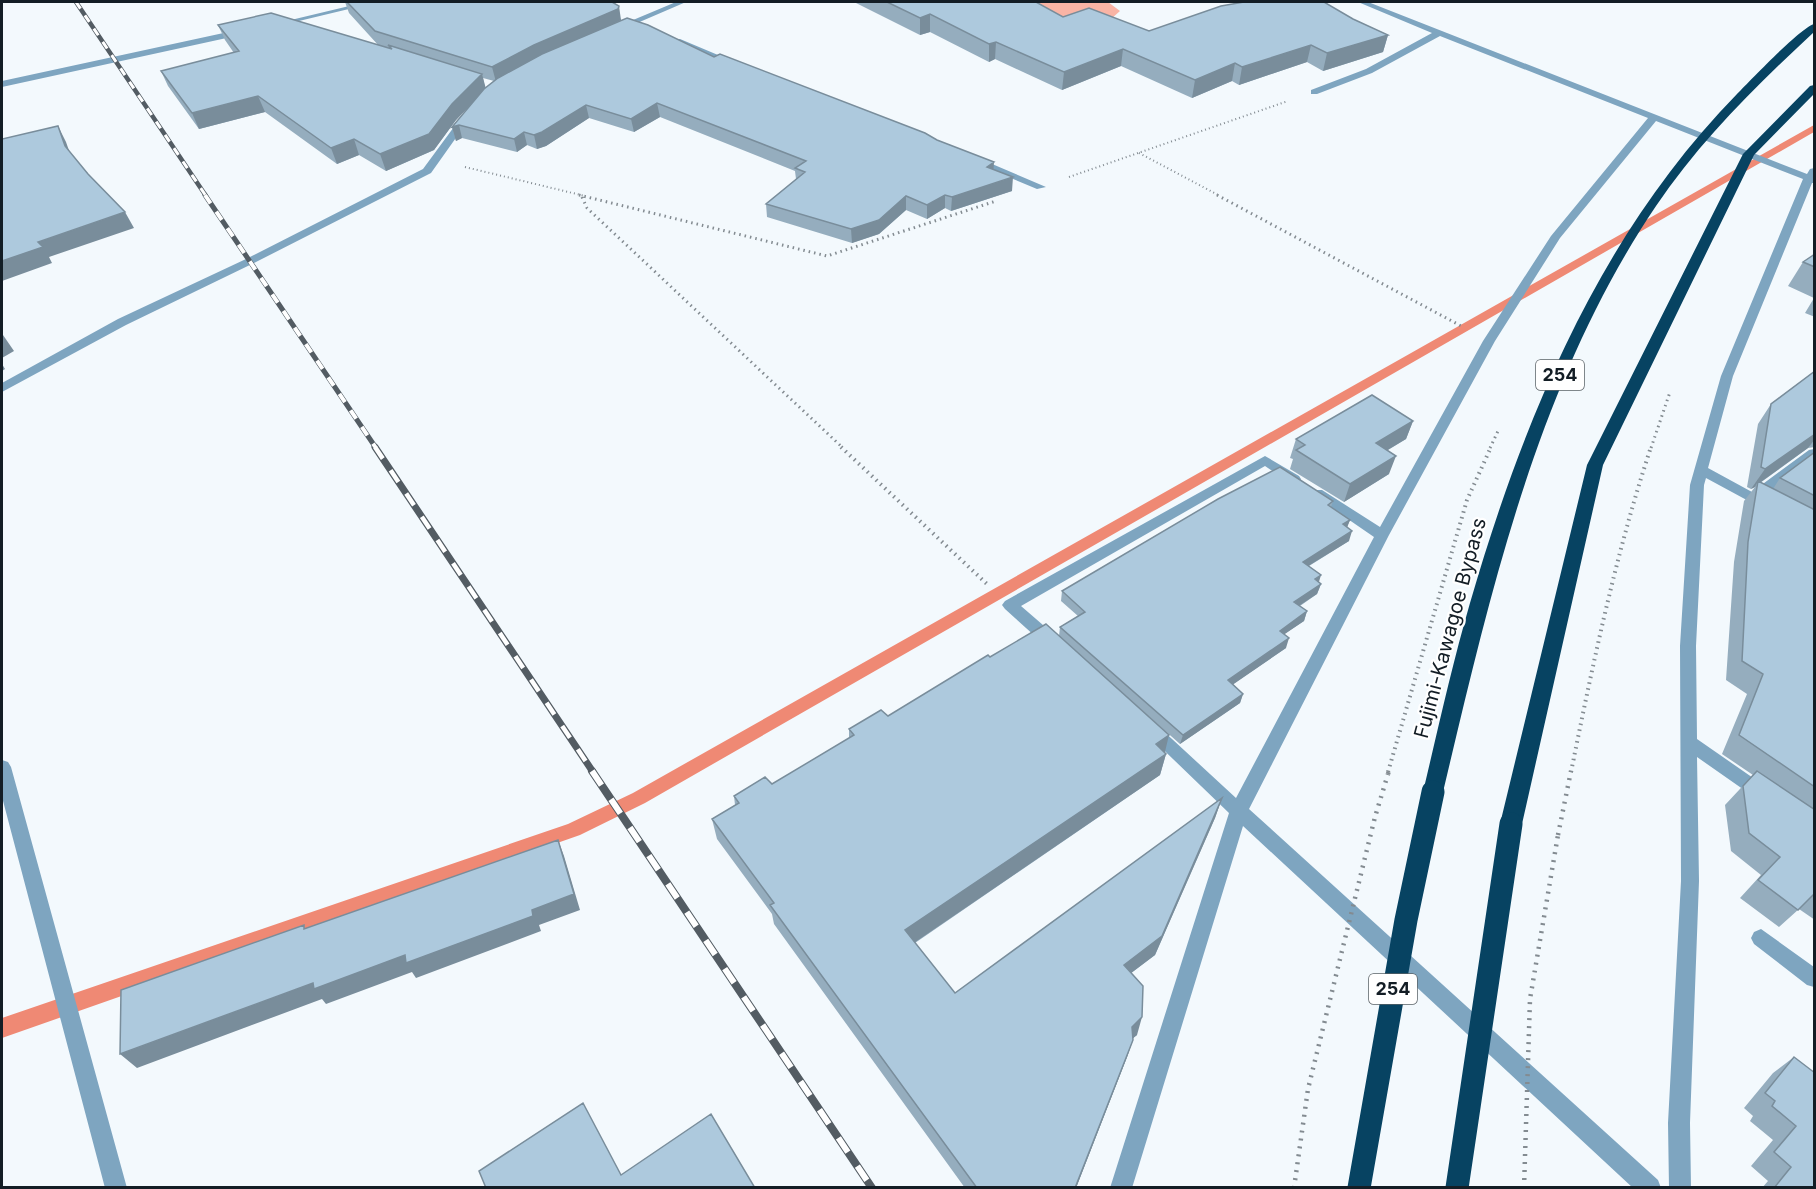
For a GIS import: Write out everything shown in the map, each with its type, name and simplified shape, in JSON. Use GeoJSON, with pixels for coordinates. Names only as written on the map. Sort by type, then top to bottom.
{"type":"FeatureCollection","features":[{"type":"Feature","properties":{"kind":"highway","name":"Fujimi-Kawagoe Bypass"},"geometry":{"type":"LineString","coordinates":[[1359,1188],[1365,1143],[1406,920],[1433,792],[1486,576],[1528,457],[1563,368],[1594,302],[1626,246],[1683,160],[1774,64],[1815,27]]}},
{"type":"Feature","properties":{"kind":"highway"},"geometry":{"type":"LineString","coordinates":[[1457,1188],[1511,824],[1596,465],[1749,154],[1815,87]]}},
{"type":"Feature","properties":{"kind":"street"},"geometry":{"type":"LineString","coordinates":[[264,27],[374,2]]}},
{"type":"Feature","properties":{"kind":"street"},"geometry":{"type":"LineString","coordinates":[[604,34],[682,2]]}},
{"type":"Feature","properties":{"kind":"street"},"geometry":{"type":"LineString","coordinates":[[1362,2],[1749,154],[1813,176],[1727,376],[1696,485],[1688,646],[1690,881],[1679,1123],[1680,1188]]}},
{"type":"Feature","properties":{"kind":"street"},"geometry":{"type":"LineString","coordinates":[[287,22],[309,29]]}},
{"type":"Feature","properties":{"kind":"street"},"geometry":{"type":"LineString","coordinates":[[626,24],[648,31]]}},
{"type":"Feature","properties":{"kind":"street"},"geometry":{"type":"LineString","coordinates":[[2,84],[252,30]]}},
{"type":"Feature","properties":{"kind":"street"},"geometry":{"type":"LineString","coordinates":[[1314,92],[1369,71],[1440,32]]}},
{"type":"Feature","properties":{"kind":"street"},"geometry":{"type":"LineString","coordinates":[[670,38],[746,68]]}},
{"type":"Feature","properties":{"kind":"street"},"geometry":{"type":"LineString","coordinates":[[2,388],[122,322],[250,261],[427,171],[475,106]]}},
{"type":"Feature","properties":{"kind":"street"},"geometry":{"type":"LineString","coordinates":[[1121,1188],[1239,810],[1382,535],[1489,341],[1556,236],[1654,117]]}},
{"type":"Feature","properties":{"kind":"street"},"geometry":{"type":"LineString","coordinates":[[964,156],[1041,187]]}},
{"type":"Feature","properties":{"kind":"street"},"geometry":{"type":"LineString","coordinates":[[1752,498],[1815,453]]}},
{"type":"Feature","properties":{"kind":"street"},"geometry":{"type":"LineString","coordinates":[[1063,652],[1010,604],[1265,460],[1382,535]]}},
{"type":"Feature","properties":{"kind":"street"},"geometry":{"type":"LineString","coordinates":[[1701,470],[1784,515]]}},
{"type":"Feature","properties":{"kind":"street"},"geometry":{"type":"LineString","coordinates":[[1142,723],[1650,1188]]}},
{"type":"Feature","properties":{"kind":"street"},"geometry":{"type":"LineString","coordinates":[[1690,743],[1773,801]]}},
{"type":"Feature","properties":{"kind":"street"},"geometry":{"type":"LineString","coordinates":[[2,767],[116,1188]]}},
{"type":"Feature","properties":{"kind":"street"},"geometry":{"type":"LineString","coordinates":[[1761,938],[1815,978]]}},
{"type":"Feature","properties":{"kind":"path"},"geometry":{"type":"LineString","coordinates":[[435,160],[827,256],[1041,187],[1314,92]]}},
{"type":"Feature","properties":{"kind":"path"},"geometry":{"type":"LineString","coordinates":[[1138,153],[1489,341]]}},
{"type":"Feature","properties":{"kind":"path"},"geometry":{"type":"LineString","coordinates":[[582,196],[587,208],[1010,604]]}},
{"type":"Feature","properties":{"kind":"path"},"geometry":{"type":"LineString","coordinates":[[1524,1188],[1530,999],[1558,835],[1589,681],[1632,501],[1670,392]]}},
{"type":"Feature","properties":{"kind":"path"},"geometry":{"type":"LineString","coordinates":[[1294,1188],[1308,1089],[1388,774]]}},
{"type":"Feature","properties":{"kind":"shaded area"},"geometry":{"type":"Polygon","coordinates":[[[1008,2],[1108,2],[1120,11],[1111,19],[1054,23],[1008,2]]]}},
{"type":"Feature","properties":{"kind":"building"},"geometry":{"type":"Polygon","coordinates":[[[347,2],[612,2],[619,6],[618,9],[534,45],[492,67],[375,31],[347,2]]]}},
{"type":"Feature","properties":{"kind":"building"},"geometry":{"type":"Polygon","coordinates":[[[887,2],[1036,2],[1063,17],[1089,8],[1149,31],[1221,6],[1244,2],[1324,2],[1353,19],[1388,35],[1327,53],[1311,45],[1242,67],[1235,63],[1195,80],[1123,49],[1064,72],[996,42],[989,44],[930,14],[920,18],[887,2]]]}},
{"type":"Feature","properties":{"kind":"building"},"geometry":{"type":"Polygon","coordinates":[[[271,13],[482,74],[452,104],[429,134],[380,154],[354,139],[331,148],[258,96],[192,113],[161,71],[239,51],[218,25],[271,13]]]}},
{"type":"Feature","properties":{"kind":"building"},"geometry":{"type":"Polygon","coordinates":[[[627,18],[648,25],[714,57],[720,54],[925,133],[937,140],[994,162],[987,167],[1013,177],[952,197],[945,195],[927,205],[906,196],[879,220],[851,229],[766,204],[805,172],[795,168],[806,161],[657,103],[631,119],[586,105],[542,132],[534,135],[524,132],[514,139],[459,125],[452,127],[484,89],[498,78],[542,54],[627,18]]]}},
{"type":"Feature","properties":{"kind":"building"},"geometry":{"type":"Polygon","coordinates":[[[58,126],[65,146],[88,174],[125,212],[38,242],[43,247],[2,261],[2,139],[58,126]]]}},
{"type":"Feature","properties":{"kind":"building"},"geometry":{"type":"Polygon","coordinates":[[[1815,254],[1815,267],[1803,262],[1815,254]]]}},
{"type":"Feature","properties":{"kind":"building"},"geometry":{"type":"Polygon","coordinates":[[[1815,371],[1815,434],[1765,469],[1761,467],[1771,404],[1815,371]]]}},
{"type":"Feature","properties":{"kind":"building"},"geometry":{"type":"Polygon","coordinates":[[[1372,395],[1413,421],[1376,443],[1396,456],[1350,484],[1296,450],[1305,445],[1296,439],[1372,395]]]}},
{"type":"Feature","properties":{"kind":"building"},"geometry":{"type":"Polygon","coordinates":[[[1815,452],[1815,496],[1780,478],[1815,452]]]}},
{"type":"Feature","properties":{"kind":"building"},"geometry":{"type":"Polygon","coordinates":[[[1280,467],[1333,501],[1328,505],[1350,520],[1343,524],[1352,531],[1303,562],[1321,575],[1315,579],[1321,584],[1294,602],[1307,611],[1280,631],[1289,638],[1228,680],[1243,694],[1183,735],[1060,627],[1085,612],[1062,591],[1218,499],[1280,467]]]}},
{"type":"Feature","properties":{"kind":"building"},"geometry":{"type":"Polygon","coordinates":[[[1758,481],[1815,510],[1815,787],[1739,735],[1763,674],[1742,661],[1748,542],[1758,481]]]}},
{"type":"Feature","properties":{"kind":"building"},"geometry":{"type":"Polygon","coordinates":[[[1046,624],[1169,735],[1156,744],[1166,754],[905,930],[955,993],[1222,798],[1162,936],[1124,965],[1143,986],[1142,1017],[1132,1027],[1133,1040],[1075,1188],[977,1188],[770,905],[774,903],[712,819],[739,803],[734,796],[765,777],[772,784],[854,735],[849,729],[881,710],[888,716],[988,655],[990,657],[1046,624]]]}},
{"type":"Feature","properties":{"kind":"building"},"geometry":{"type":"Polygon","coordinates":[[[1757,771],[1815,810],[1815,893],[1798,910],[1758,880],[1780,857],[1749,833],[1743,786],[1757,771]]]}},
{"type":"Feature","properties":{"kind":"building"},"geometry":{"type":"Polygon","coordinates":[[[558,840],[574,894],[532,910],[533,916],[406,963],[405,955],[314,989],[313,983],[120,1054],[121,990],[304,925],[304,929],[558,840]]]}},
{"type":"Feature","properties":{"kind":"building"},"geometry":{"type":"Polygon","coordinates":[[[1794,1057],[1815,1073],[1815,1188],[1774,1188],[1791,1167],[1774,1152],[1796,1126],[1772,1106],[1775,1101],[1765,1093],[1794,1057]]]}},
{"type":"Feature","properties":{"kind":"building"},"geometry":{"type":"Polygon","coordinates":[[[583,1103],[621,1175],[711,1114],[755,1188],[486,1188],[479,1171],[583,1103]]]}},
{"type":"Feature","properties":{"kind":"waterway"},"geometry":{"type":"LineString","coordinates":[[2,1028],[574,830],[639,798],[1814,128]]}},
{"type":"Feature","properties":{"kind":"railway"},"geometry":{"type":"LineString","coordinates":[[76,2],[206,196]]}},
{"type":"Feature","properties":{"kind":"railway"},"geometry":{"type":"LineString","coordinates":[[205,195],[376,448]]}},
{"type":"Feature","properties":{"kind":"railway"},"geometry":{"type":"LineString","coordinates":[[375,447],[593,772]]}},
{"type":"Feature","properties":{"kind":"railway"},"geometry":{"type":"LineString","coordinates":[[592,771],[872,1188]]}}]}
